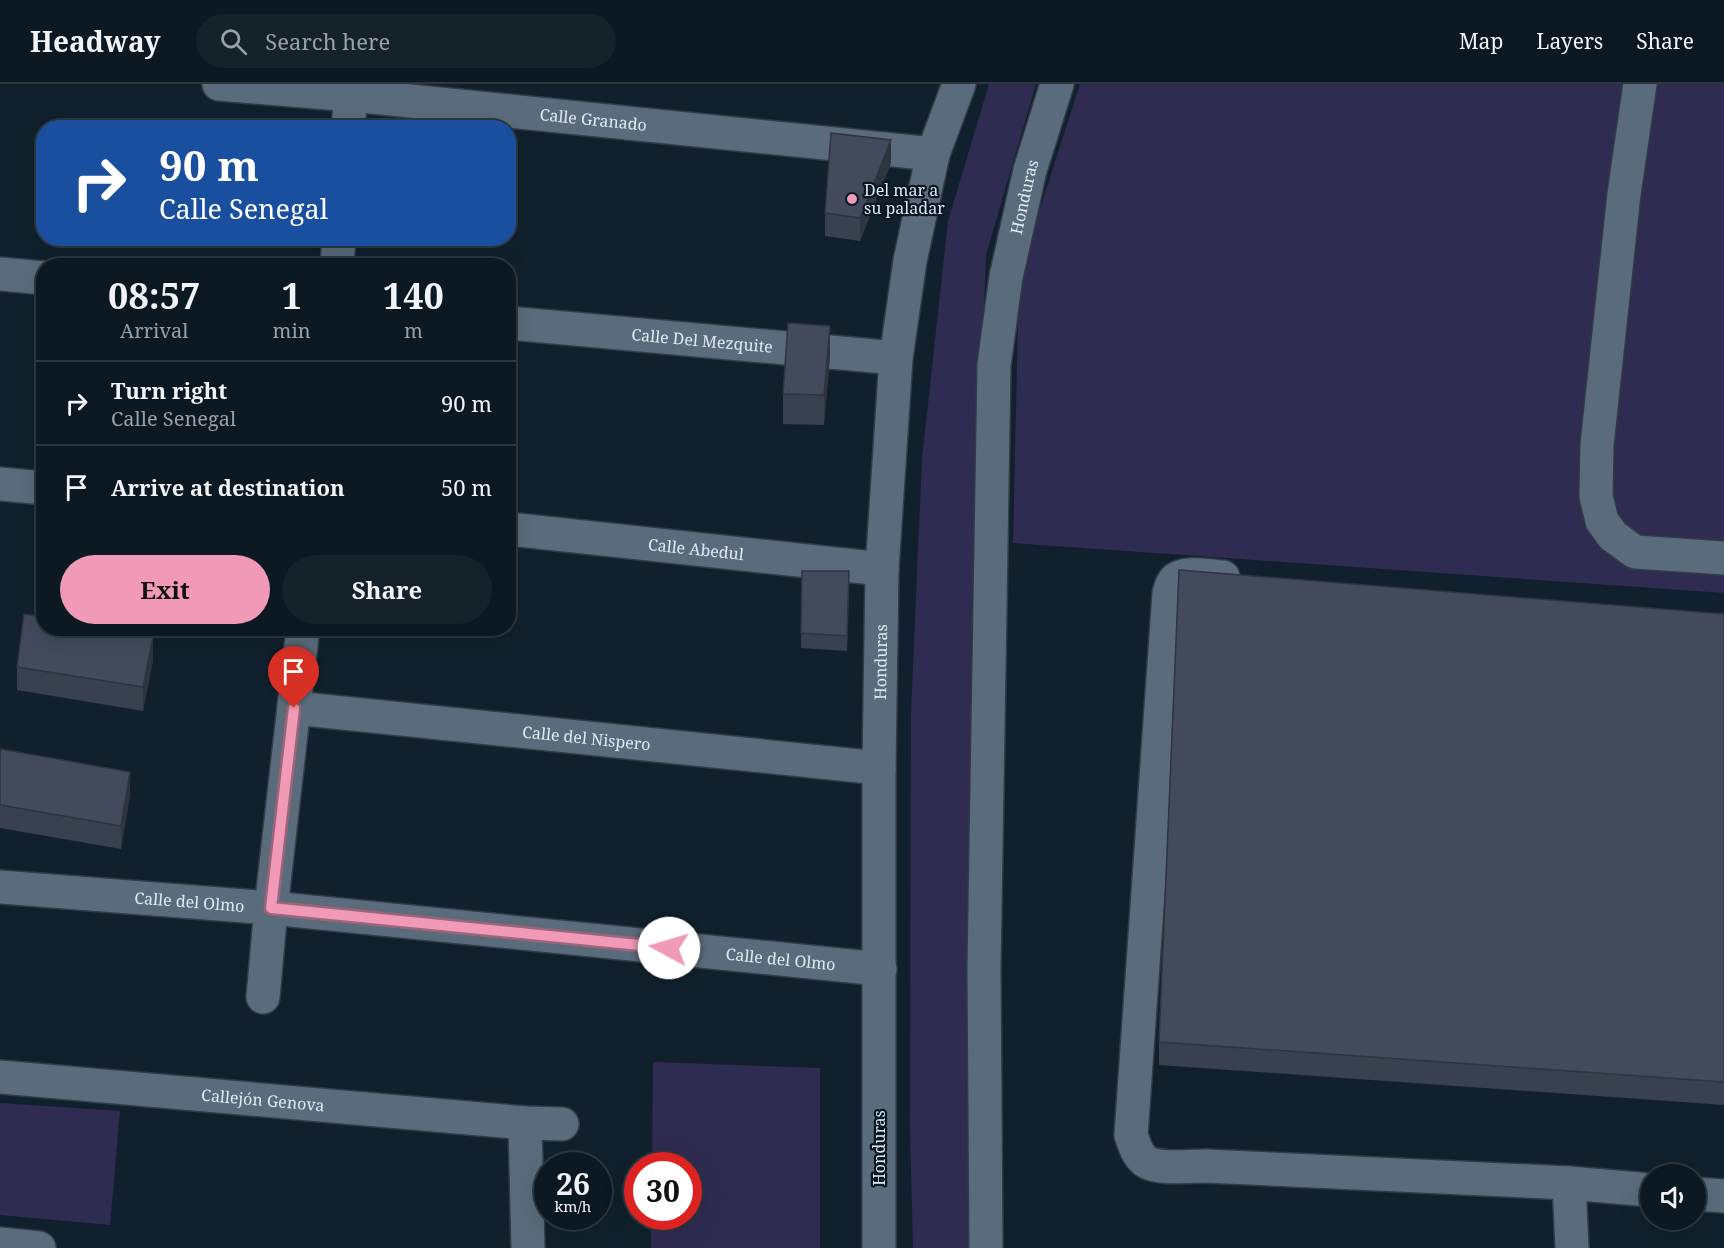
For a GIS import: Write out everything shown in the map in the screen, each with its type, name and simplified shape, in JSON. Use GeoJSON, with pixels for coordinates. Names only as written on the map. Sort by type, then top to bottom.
{"type":"FeatureCollection","features":[{"type":"Feature","properties":{"kind":"street","name":"Calle Granado"},"geometry":{"type":"LineString","coordinates":[[219,84],[352,89],[933,154]]}},
{"type":"Feature","properties":{"kind":"street","name":"Honduras"},"geometry":{"type":"LineString","coordinates":[[879,1248],[879,768],[882,569],[896,358],[910,261],[933,154],[959,84]]}},
{"type":"Feature","properties":{"kind":"street","name":"Honduras"},"geometry":{"type":"LineString","coordinates":[[986,1248],[984,968],[994,365],[1006,277],[1030,170],[1057,84]]}},
{"type":"Feature","properties":{"kind":"street"},"geometry":{"type":"LineString","coordinates":[[1640,84],[1624,194],[1600,411],[1596,496],[1602,521],[1613,536],[1635,552],[1724,558]]}},
{"type":"Feature","properties":{"kind":"street"},"geometry":{"type":"LineString","coordinates":[[349,120],[352,89]]}},
{"type":"Feature","properties":{"kind":"street"},"geometry":{"type":"LineString","coordinates":[[0,274],[36,278]]}},
{"type":"Feature","properties":{"kind":"street","name":"Calle Del Mezquite"},"geometry":{"type":"LineString","coordinates":[[516,324],[896,358]]}},
{"type":"Feature","properties":{"kind":"street"},"geometry":{"type":"LineString","coordinates":[[0,484],[36,487]]}},
{"type":"Feature","properties":{"kind":"street","name":"Calle Abedul"},"geometry":{"type":"LineString","coordinates":[[516,530],[882,569]]}},
{"type":"Feature","properties":{"kind":"street"},"geometry":{"type":"LineString","coordinates":[[1254,580],[1184,575],[1176,579],[1169,594],[1131,1134],[1136,1150],[1145,1162],[1154,1166],[1206,1166],[1569,1183],[1640,1189]]}},
{"type":"Feature","properties":{"kind":"street"},"geometry":{"type":"LineString","coordinates":[[263,997],[302,636]]}},
{"type":"Feature","properties":{"kind":"street","name":"Calle del Nispero"},"geometry":{"type":"LineString","coordinates":[[294,708],[879,768]]}},
{"type":"Feature","properties":{"kind":"street","name":"Calle del Olmo"},"geometry":{"type":"LineString","coordinates":[[0,887],[271,908],[880,969]]}},
{"type":"Feature","properties":{"kind":"street","name":"Callejón Genova"},"geometry":{"type":"LineString","coordinates":[[0,1077],[525,1123],[562,1124]]}},
{"type":"Feature","properties":{"kind":"street"},"geometry":{"type":"LineString","coordinates":[[525,1123],[528,1248]]}},
{"type":"Feature","properties":{"kind":"street"},"geometry":{"type":"LineString","coordinates":[[1569,1183],[1572,1248]]}},
{"type":"Feature","properties":{"kind":"street"},"geometry":{"type":"LineString","coordinates":[[1706,1195],[1724,1197]]}},
{"type":"Feature","properties":{"kind":"street"},"geometry":{"type":"LineString","coordinates":[[0,1244],[39,1248]]}},
{"type":"Feature","properties":{"kind":"shaded area"},"geometry":{"type":"Polygon","coordinates":[[[989,84],[1036,84],[986,255],[971,663],[972,1248],[913,1248],[910,1128],[911,712],[922,459],[948,221],[989,84]]]}},
{"type":"Feature","properties":{"kind":"shaded area"},"geometry":{"type":"Polygon","coordinates":[[[1080,84],[1724,84],[1724,593],[1013,543],[1019,274],[1080,84]]]}},
{"type":"Feature","properties":{"kind":"shaded area"},"geometry":{"type":"Polygon","coordinates":[[[653,1062],[820,1068],[820,1248],[651,1248],[651,1230],[702,1230],[702,1152],[652,1152],[653,1062]]]}},
{"type":"Feature","properties":{"kind":"shaded area"},"geometry":{"type":"Polygon","coordinates":[[[0,1103],[120,1111],[110,1225],[0,1215],[0,1103]]]}},
{"type":"Feature","properties":{"kind":"building","name":"Del mar a su paladar"},"geometry":{"type":"Polygon","coordinates":[[[831,133],[891,140],[860,218],[825,213],[831,133]]]}},
{"type":"Feature","properties":{"kind":"building"},"geometry":{"type":"Polygon","coordinates":[[[788,323],[830,326],[824,395],[783,394],[788,323]]]}},
{"type":"Feature","properties":{"kind":"building"},"geometry":{"type":"Polygon","coordinates":[[[1179,570],[1724,614],[1724,1082],[1159,1042],[1179,570]]]}},
{"type":"Feature","properties":{"kind":"building"},"geometry":{"type":"Polygon","coordinates":[[[802,571],[849,571],[847,636],[801,633],[802,571]]]}},
{"type":"Feature","properties":{"kind":"building"},"geometry":{"type":"Polygon","coordinates":[[[24,614],[36,616],[36,636],[153,637],[143,687],[17,667],[24,614]]]}},
{"type":"Feature","properties":{"kind":"building"},"geometry":{"type":"Polygon","coordinates":[[[1,749],[130,772],[121,826],[0,805],[1,749]]]}},
{"type":"Feature","properties":{"kind":"place","name":"Del mar a su paladar"},"geometry":{"type":"Point","coordinates":[852,199]}},
{"type":"Feature","properties":{"kind":"route"},"geometry":{"type":"LineString","coordinates":[[294,708],[271,908],[669,948]]}}]}
